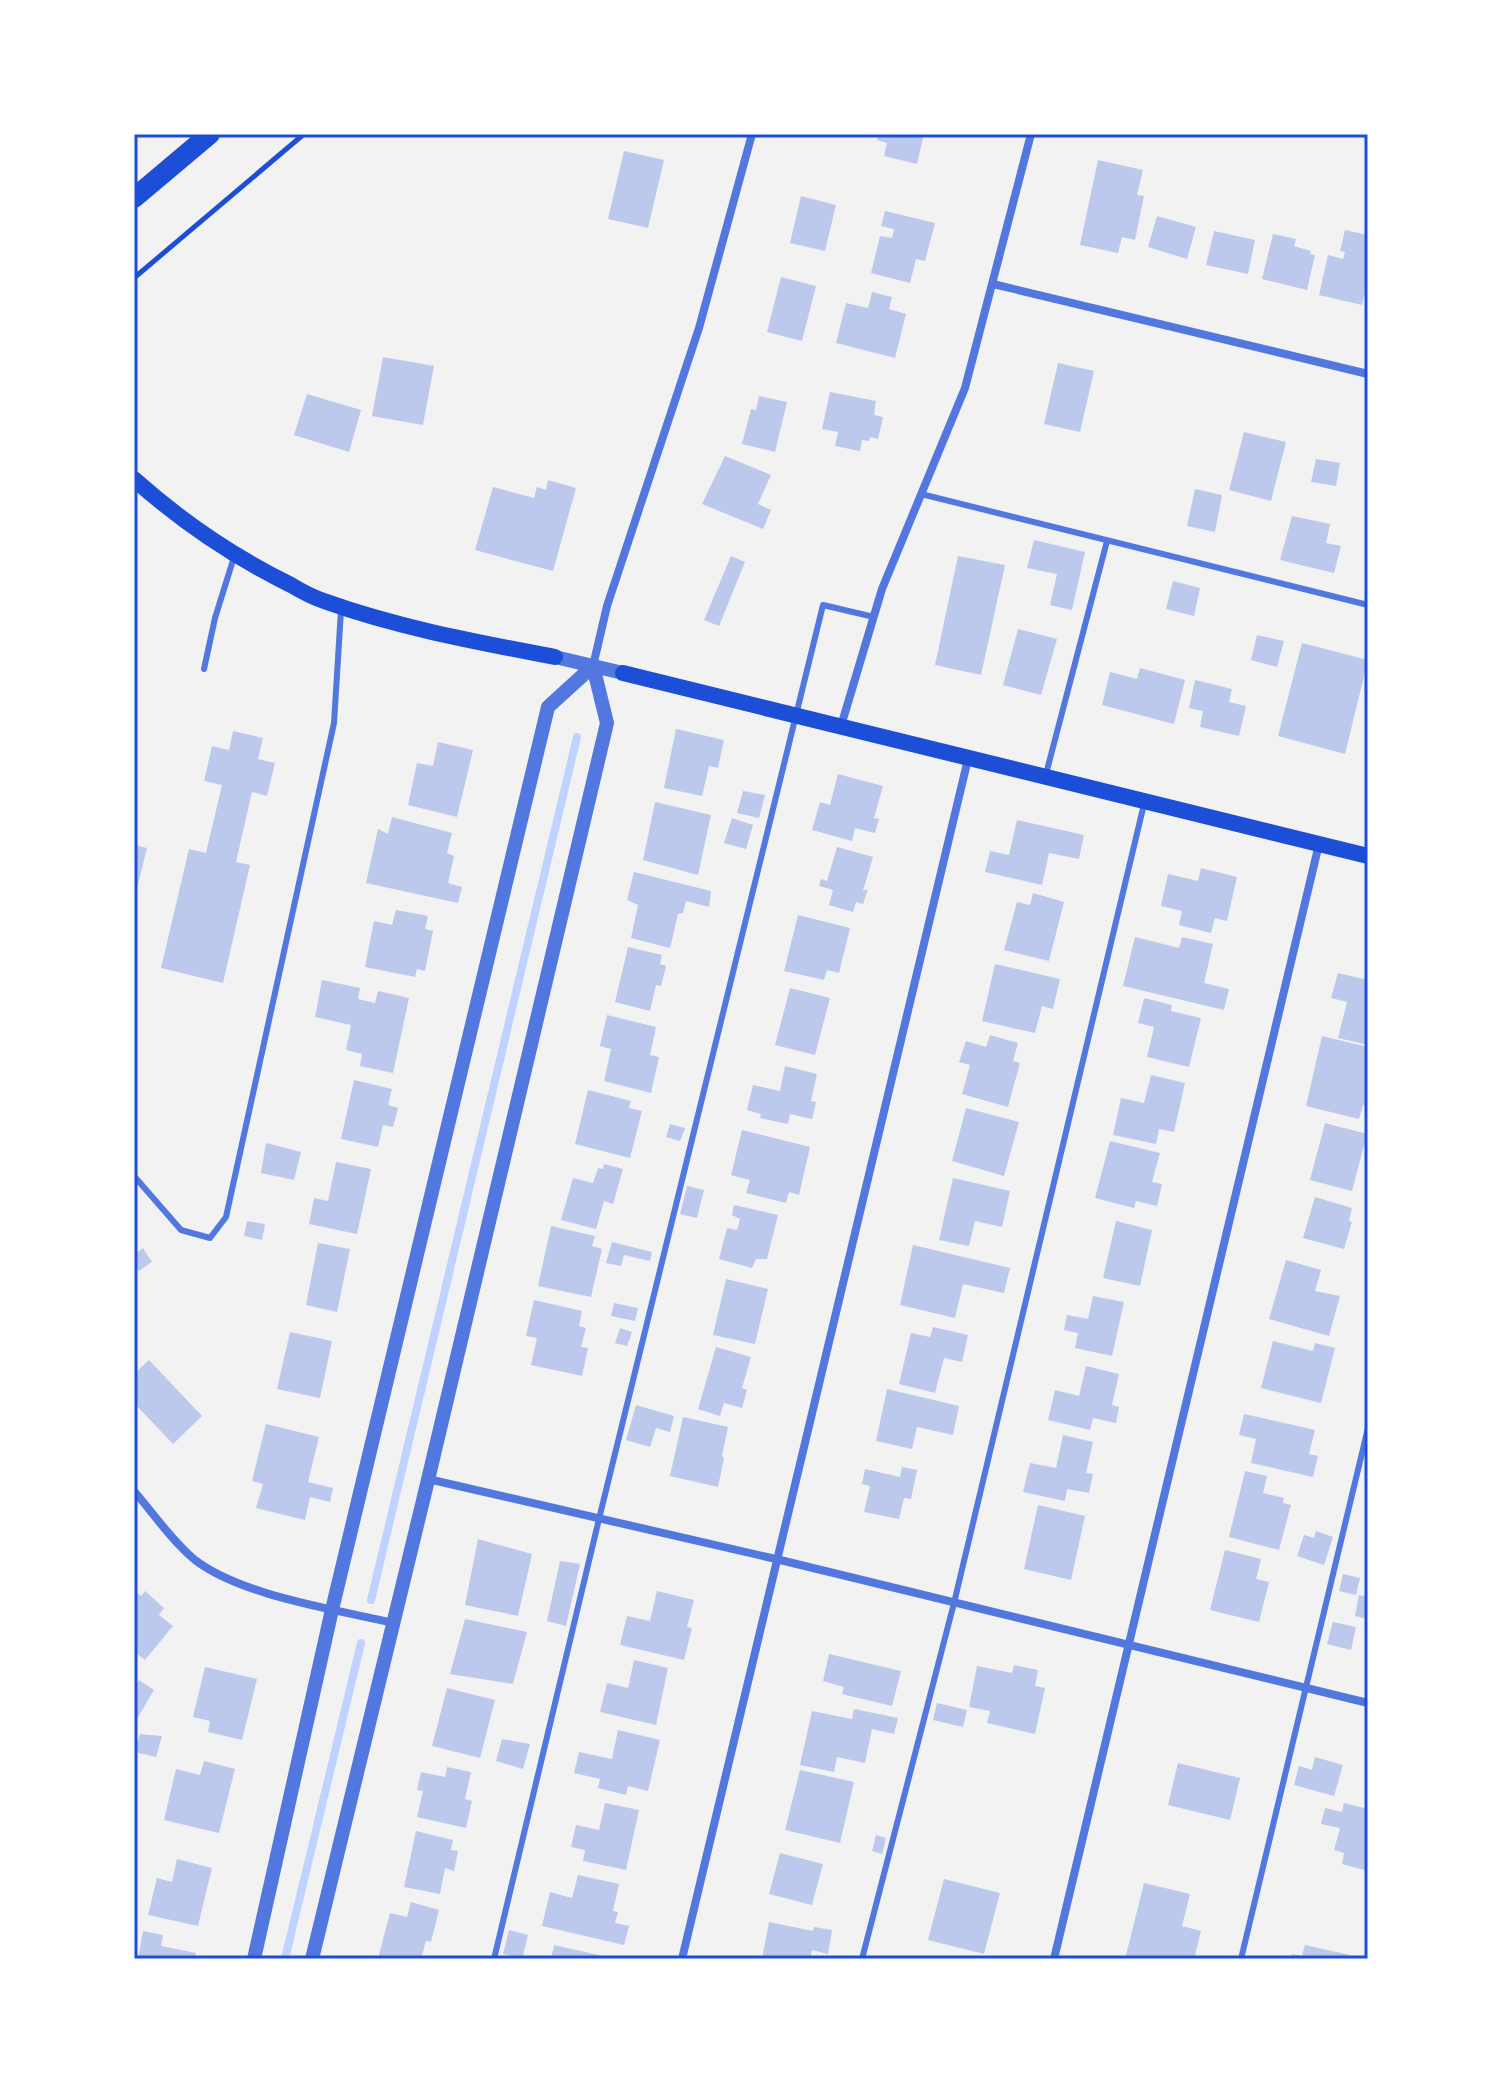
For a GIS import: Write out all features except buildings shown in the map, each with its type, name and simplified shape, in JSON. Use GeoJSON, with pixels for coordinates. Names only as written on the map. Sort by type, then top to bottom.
{"type":"FeatureCollection","features":[{"type":"Feature","properties":{"kind":"main road"},"geometry":{"type":"LineString","coordinates":[[134,198],[210,134]]}},
{"type":"Feature","properties":{"kind":"main road"},"geometry":{"type":"LineString","coordinates":[[134,479],[161,503],[261,571],[320,600],[418,630],[555,657]]}},
{"type":"Feature","properties":{"kind":"main road"},"geometry":{"type":"LineString","coordinates":[[623,673],[1368,856]]}},
{"type":"Feature","properties":{"kind":"street"},"geometry":{"type":"LineString","coordinates":[[312,1959],[607,723],[593,666],[607,606],[699,328],[752,134]]}},
{"type":"Feature","properties":{"kind":"street"},"geometry":{"type":"LineString","coordinates":[[841,726],[882,589],[965,388],[1031,134]]}},
{"type":"Feature","properties":{"kind":"street"},"geometry":{"type":"LineString","coordinates":[[993,284],[1368,374]]}},
{"type":"Feature","properties":{"kind":"street"},"geometry":{"type":"LineString","coordinates":[[555,657],[623,673]]}},
{"type":"Feature","properties":{"kind":"street"},"geometry":{"type":"LineString","coordinates":[[254,1959],[333,1609],[548,707],[593,666]]}},
{"type":"Feature","properties":{"kind":"street"},"geometry":{"type":"LineString","coordinates":[[682,1959],[968,759]]}},
{"type":"Feature","properties":{"kind":"street"},"geometry":{"type":"LineString","coordinates":[[1054,1959],[1319,844]]}},
{"type":"Feature","properties":{"kind":"street"},"geometry":{"type":"LineString","coordinates":[[428,1479],[776,1559],[1368,1703]]}},
{"type":"Feature","properties":{"kind":"street"},"geometry":{"type":"LineString","coordinates":[[134,1491],[196,1560],[230,1580],[268,1594],[393,1623]]}},
{"type":"Feature","properties":{"kind":"lane"},"geometry":{"type":"LineString","coordinates":[[921,494],[1368,605]]}},
{"type":"Feature","properties":{"kind":"lane"},"geometry":{"type":"LineString","coordinates":[[1045,777],[1107,541]]}},
{"type":"Feature","properties":{"kind":"lane"},"geometry":{"type":"LineString","coordinates":[[204,669],[215,618],[235,554]]}},
{"type":"Feature","properties":{"kind":"lane"},"geometry":{"type":"LineString","coordinates":[[494,1959],[823,605],[874,617]]}},
{"type":"Feature","properties":{"kind":"lane"},"geometry":{"type":"LineString","coordinates":[[134,1176],[181,1230],[210,1238],[226,1217],[334,723],[342,607]]}},
{"type":"Feature","properties":{"kind":"lane"},"geometry":{"type":"LineString","coordinates":[[862,1959],[954,1603],[1144,802]]}},
{"type":"Feature","properties":{"kind":"lane"},"geometry":{"type":"LineString","coordinates":[[1241,1959],[1368,1428]]}},
{"type":"Feature","properties":{"kind":"path"},"geometry":{"type":"LineString","coordinates":[[134,278],[304,134]]}},
{"type":"Feature","properties":{"kind":"waterway"},"geometry":{"type":"LineString","coordinates":[[371,1600],[577,737]]}},
{"type":"Feature","properties":{"kind":"waterway"},"geometry":{"type":"LineString","coordinates":[[285,1959],[361,1643]]}}]}
